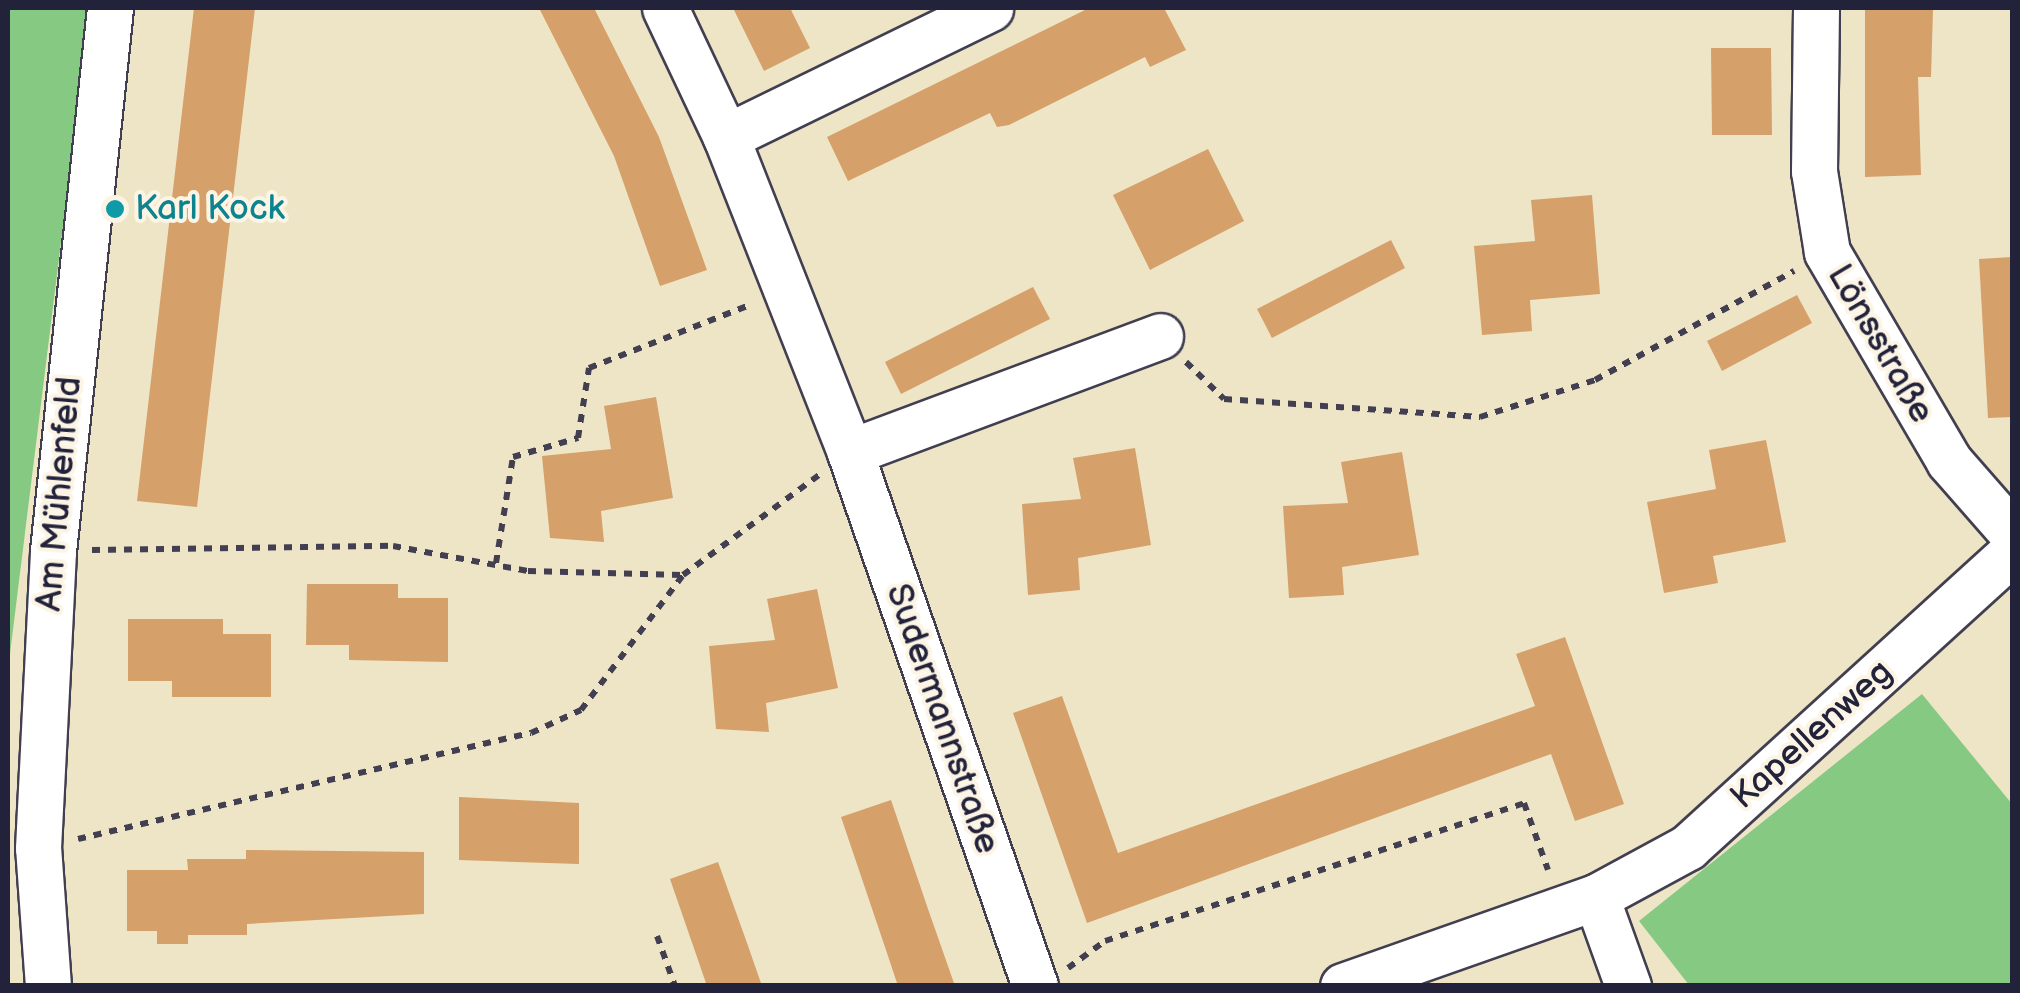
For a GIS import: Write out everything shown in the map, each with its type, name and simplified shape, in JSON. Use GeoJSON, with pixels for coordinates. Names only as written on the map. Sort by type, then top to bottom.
{"type":"FeatureCollection","features":[{"type":"Feature","properties":{"kind":"street","name":"Am Mühlenfeld"},"geometry":{"type":"LineString","coordinates":[[48,984],[38,848],[53,550],[110,8]]}},
{"type":"Feature","properties":{"kind":"street","name":"Sudermannstraße"},"geometry":{"type":"LineString","coordinates":[[665,8],[726,136],[787,291],[1047,980]]}},
{"type":"Feature","properties":{"kind":"street"},"geometry":{"type":"LineString","coordinates":[[726,136],[990,8]]}},
{"type":"Feature","properties":{"kind":"street","name":"Lönsstraße"},"geometry":{"type":"LineString","coordinates":[[1816,8],[1814,171],[1828,252],[1949,461],[2012,533]]}},
{"type":"Feature","properties":{"kind":"street"},"geometry":{"type":"LineString","coordinates":[[850,452],[1160,336]]}},
{"type":"Feature","properties":{"kind":"street","name":"Kapellenweg"},"geometry":{"type":"LineString","coordinates":[[1343,986],[1579,903],[1688,846],[2012,552]]}},
{"type":"Feature","properties":{"kind":"street"},"geometry":{"type":"LineString","coordinates":[[1579,903],[1628,986]]}},
{"type":"Feature","properties":{"kind":"path"},"geometry":{"type":"LineString","coordinates":[[1160,336],[1224,399],[1480,417],[1595,380],[1828,252]]}},
{"type":"Feature","properties":{"kind":"path"},"geometry":{"type":"LineString","coordinates":[[496,563],[513,457],[578,438],[588,368],[787,291]]}},
{"type":"Feature","properties":{"kind":"path"},"geometry":{"type":"LineString","coordinates":[[38,848],[531,733],[581,710],[683,576],[850,452]]}},
{"type":"Feature","properties":{"kind":"path"},"geometry":{"type":"LineString","coordinates":[[53,550],[393,546],[528,571],[683,576]]}},
{"type":"Feature","properties":{"kind":"path"},"geometry":{"type":"LineString","coordinates":[[1047,980],[1104,941],[1524,803],[1579,903]]}},
{"type":"Feature","properties":{"kind":"path"},"geometry":{"type":"LineString","coordinates":[[657,936],[675,986]]}},
{"type":"Feature","properties":{"kind":"green space"},"geometry":{"type":"Polygon","coordinates":[[[8,8],[90,8],[8,670],[8,8]]]}},
{"type":"Feature","properties":{"kind":"green space"},"geometry":{"type":"Polygon","coordinates":[[[1922,694],[2012,804],[2012,985],[1689,985],[1639,921],[1922,694]]]}},
{"type":"Feature","properties":{"kind":"building"},"geometry":{"type":"Polygon","coordinates":[[[194,8],[255,8],[197,507],[137,501],[194,8]]]}},
{"type":"Feature","properties":{"kind":"building"},"geometry":{"type":"Polygon","coordinates":[[[539,8],[594,8],[659,137],[707,270],[660,286],[614,156],[539,8]]]}},
{"type":"Feature","properties":{"kind":"building"},"geometry":{"type":"Polygon","coordinates":[[[733,8],[790,8],[810,48],[764,71],[733,8]]]}},
{"type":"Feature","properties":{"kind":"building"},"geometry":{"type":"Polygon","coordinates":[[[1089,8],[1164,8],[1186,50],[1150,67],[1145,57],[1009,125],[997,127],[990,113],[848,181],[827,137],[1089,8]]]}},
{"type":"Feature","properties":{"kind":"building"},"geometry":{"type":"Polygon","coordinates":[[[1865,9],[1933,10],[1931,77],[1918,77],[1921,175],[1865,177],[1865,9]]]}},
{"type":"Feature","properties":{"kind":"building"},"geometry":{"type":"Polygon","coordinates":[[[1711,48],[1771,48],[1772,135],[1712,135],[1711,48]]]}},
{"type":"Feature","properties":{"kind":"building"},"geometry":{"type":"Polygon","coordinates":[[[1208,149],[1244,221],[1150,270],[1113,195],[1208,149]]]}},
{"type":"Feature","properties":{"kind":"building"},"geometry":{"type":"Polygon","coordinates":[[[1592,195],[1600,294],[1530,300],[1532,331],[1482,335],[1474,246],[1535,241],[1531,200],[1592,195]]]}},
{"type":"Feature","properties":{"kind":"building"},"geometry":{"type":"Polygon","coordinates":[[[1391,240],[1405,268],[1272,338],[1257,309],[1391,240]]]}},
{"type":"Feature","properties":{"kind":"building"},"geometry":{"type":"Polygon","coordinates":[[[2012,257],[2012,417],[1988,418],[1979,259],[2012,257]]]}},
{"type":"Feature","properties":{"kind":"building"},"geometry":{"type":"Polygon","coordinates":[[[1033,287],[1050,319],[901,394],[885,362],[1033,287]]]}},
{"type":"Feature","properties":{"kind":"building"},"geometry":{"type":"Polygon","coordinates":[[[1797,295],[1812,323],[1722,371],[1707,341],[1797,295]]]}},
{"type":"Feature","properties":{"kind":"building"},"geometry":{"type":"Polygon","coordinates":[[[656,397],[673,498],[601,511],[604,542],[550,538],[542,456],[611,449],[604,406],[656,397]]]}},
{"type":"Feature","properties":{"kind":"building"},"geometry":{"type":"Polygon","coordinates":[[[1766,440],[1786,542],[1713,556],[1718,583],[1664,593],[1647,502],[1716,489],[1709,450],[1766,440]]]}},
{"type":"Feature","properties":{"kind":"building"},"geometry":{"type":"Polygon","coordinates":[[[1135,448],[1151,545],[1078,558],[1080,590],[1028,595],[1022,504],[1081,499],[1073,458],[1135,448]]]}},
{"type":"Feature","properties":{"kind":"building"},"geometry":{"type":"Polygon","coordinates":[[[1402,452],[1419,555],[1342,567],[1344,595],[1289,598],[1283,506],[1348,503],[1341,462],[1402,452]]]}},
{"type":"Feature","properties":{"kind":"building"},"geometry":{"type":"Polygon","coordinates":[[[307,584],[398,584],[398,598],[448,598],[448,662],[349,660],[349,645],[306,645],[307,584]]]}},
{"type":"Feature","properties":{"kind":"building"},"geometry":{"type":"Polygon","coordinates":[[[817,589],[838,688],[766,703],[769,732],[716,729],[709,646],[775,640],[767,599],[817,589]]]}},
{"type":"Feature","properties":{"kind":"building"},"geometry":{"type":"Polygon","coordinates":[[[128,619],[223,619],[223,634],[271,634],[271,697],[172,697],[172,681],[128,681],[128,619]]]}},
{"type":"Feature","properties":{"kind":"building"},"geometry":{"type":"Polygon","coordinates":[[[1565,637],[1624,804],[1575,821],[1551,754],[1087,923],[1013,713],[1062,696],[1118,853],[1535,706],[1516,654],[1565,637]]]}},
{"type":"Feature","properties":{"kind":"building"},"geometry":{"type":"Polygon","coordinates":[[[459,797],[579,803],[579,864],[459,860],[459,797]]]}},
{"type":"Feature","properties":{"kind":"building"},"geometry":{"type":"Polygon","coordinates":[[[891,800],[955,986],[898,986],[841,817],[891,800]]]}},
{"type":"Feature","properties":{"kind":"building"},"geometry":{"type":"Polygon","coordinates":[[[246,850],[424,852],[424,914],[247,924],[247,935],[188,935],[188,944],[157,944],[157,931],[127,931],[127,870],[188,870],[187,859],[246,859],[246,850]]]}},
{"type":"Feature","properties":{"kind":"building"},"geometry":{"type":"Polygon","coordinates":[[[718,862],[762,986],[707,986],[670,879],[718,862]]]}},
{"type":"Feature","properties":{"kind":"place","name":"Karl Kock"},"geometry":{"type":"Point","coordinates":[115,209]}}]}
